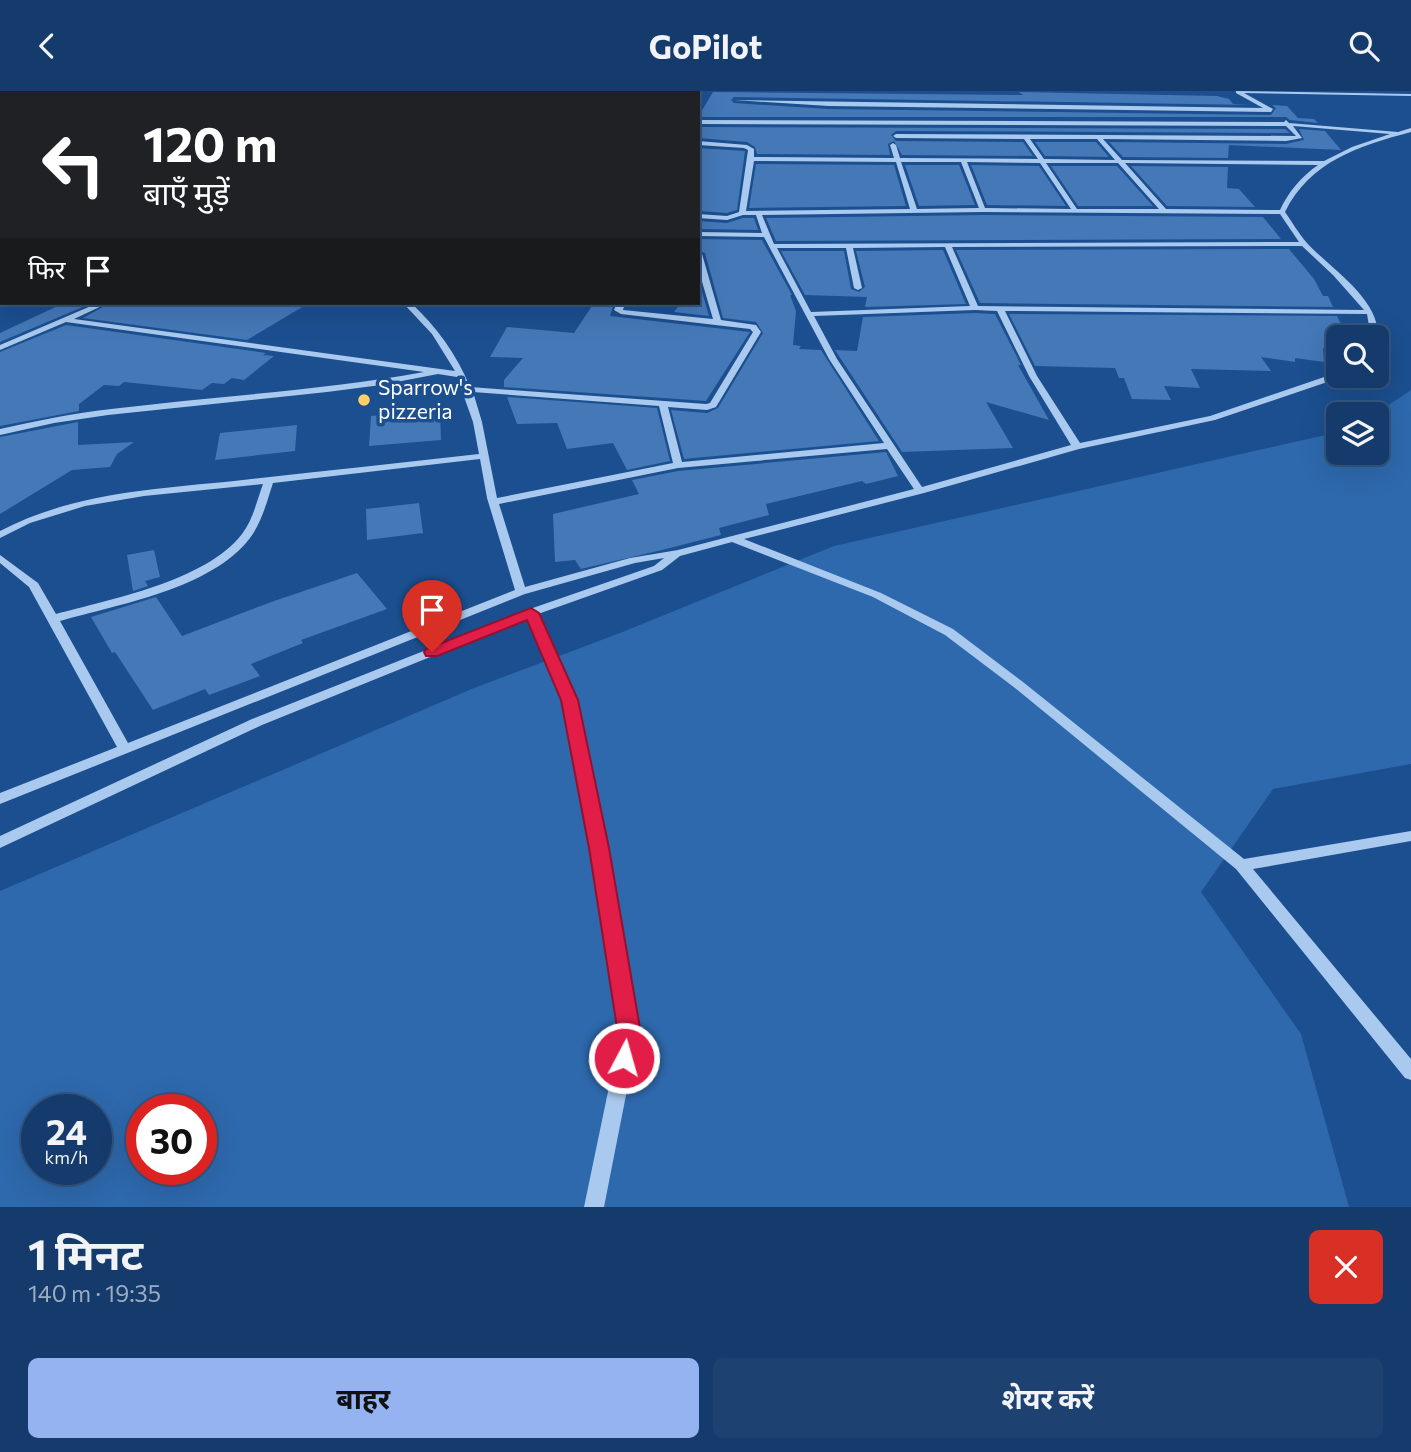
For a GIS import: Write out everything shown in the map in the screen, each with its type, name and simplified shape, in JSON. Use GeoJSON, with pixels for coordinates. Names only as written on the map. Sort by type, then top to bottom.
{"type":"FeatureCollection","features":[{"type":"Feature","properties":{"kind":"street"},"geometry":{"type":"LineString","coordinates":[[1237,91],[1411,95]]}},
{"type":"Feature","properties":{"kind":"street"},"geometry":{"type":"LineString","coordinates":[[896,136],[1300,137],[1271,110],[1237,91]]}},
{"type":"Feature","properties":{"kind":"street"},"geometry":{"type":"LineString","coordinates":[[1385,91],[1392,95]]}},
{"type":"Feature","properties":{"kind":"street"},"geometry":{"type":"LineString","coordinates":[[736,100],[829,104],[1271,110]]}},
{"type":"Feature","properties":{"kind":"street"},"geometry":{"type":"LineString","coordinates":[[1102,107],[1114,124]]}},
{"type":"Feature","properties":{"kind":"street"},"geometry":{"type":"LineString","coordinates":[[700,123],[1289,124],[1396,133]]}},
{"type":"Feature","properties":{"kind":"street"},"geometry":{"type":"LineString","coordinates":[[1282,212],[1289,193],[1326,163],[1355,147],[1410,131]]}},
{"type":"Feature","properties":{"kind":"street"},"geometry":{"type":"LineString","coordinates":[[1025,136],[1076,210]]}},
{"type":"Feature","properties":{"kind":"street"},"geometry":{"type":"LineString","coordinates":[[1098,137],[1164,211]]}},
{"type":"Feature","properties":{"kind":"street"},"geometry":{"type":"LineString","coordinates":[[700,143],[744,146],[751,149],[742,213]]}},
{"type":"Feature","properties":{"kind":"street"},"geometry":{"type":"LineString","coordinates":[[893,145],[914,211]]}},
{"type":"Feature","properties":{"kind":"street"},"geometry":{"type":"LineString","coordinates":[[751,159],[1326,163]]}},
{"type":"Feature","properties":{"kind":"street"},"geometry":{"type":"LineString","coordinates":[[963,160],[983,210]]}},
{"type":"Feature","properties":{"kind":"street"},"geometry":{"type":"LineString","coordinates":[[700,216],[728,218],[742,213],[758,212],[983,210],[1282,212]]}},
{"type":"Feature","properties":{"kind":"street"},"geometry":{"type":"LineString","coordinates":[[758,212],[766,235],[833,359],[887,446],[920,491]]}},
{"type":"Feature","properties":{"kind":"street"},"geometry":{"type":"LineString","coordinates":[[1282,212],[1304,244],[1336,273],[1370,312],[1372,325]]}},
{"type":"Feature","properties":{"kind":"street"},"geometry":{"type":"LineString","coordinates":[[700,234],[766,235]]}},
{"type":"Feature","properties":{"kind":"street"},"geometry":{"type":"LineString","coordinates":[[773,246],[1304,244]]}},
{"type":"Feature","properties":{"kind":"street"},"geometry":{"type":"LineString","coordinates":[[849,245],[858,288]]}},
{"type":"Feature","properties":{"kind":"street"},"geometry":{"type":"LineString","coordinates":[[948,246],[975,308]]}},
{"type":"Feature","properties":{"kind":"street"},"geometry":{"type":"LineString","coordinates":[[700,261],[717,321]]}},
{"type":"Feature","properties":{"kind":"street"},"geometry":{"type":"LineString","coordinates":[[0,348],[100,305]]}},
{"type":"Feature","properties":{"kind":"street"},"geometry":{"type":"LineString","coordinates":[[409,305],[427,321],[455,359],[468,389],[494,502],[522,592]]}},
{"type":"Feature","properties":{"kind":"street"},"geometry":{"type":"LineString","coordinates":[[468,389],[713,405],[757,332],[753,327],[717,321],[621,312],[618,310],[620,305]]}},
{"type":"Feature","properties":{"kind":"street"},"geometry":{"type":"LineString","coordinates":[[810,313],[975,308],[1370,312]]}},
{"type":"Feature","properties":{"kind":"street"},"geometry":{"type":"LineString","coordinates":[[1000,309],[1034,376],[1077,446]]}},
{"type":"Feature","properties":{"kind":"street"},"geometry":{"type":"LineString","coordinates":[[66,320],[461,375]]}},
{"type":"Feature","properties":{"kind":"street"},"geometry":{"type":"LineString","coordinates":[[0,432],[79,417],[371,385],[435,373]]}},
{"type":"Feature","properties":{"kind":"street"},"geometry":{"type":"LineString","coordinates":[[0,799],[522,592],[635,560],[678,553],[920,491],[1077,446],[1212,418],[1326,379]]}},
{"type":"Feature","properties":{"kind":"street"},"geometry":{"type":"LineString","coordinates":[[663,403],[678,465]]}},
{"type":"Feature","properties":{"kind":"street"},"geometry":{"type":"LineString","coordinates":[[494,502],[678,465],[887,446]]}},
{"type":"Feature","properties":{"kind":"street"},"geometry":{"type":"LineString","coordinates":[[0,535],[40,515],[67,506],[144,494],[484,456]]}},
{"type":"Feature","properties":{"kind":"street"},"geometry":{"type":"LineString","coordinates":[[53,619],[175,583],[233,552],[248,535],[269,480]]}},
{"type":"Feature","properties":{"kind":"street"},"geometry":{"type":"LineString","coordinates":[[730,538],[877,595],[949,632],[1241,865],[1411,1072]]}},
{"type":"Feature","properties":{"kind":"street"},"geometry":{"type":"LineString","coordinates":[[0,842],[257,722],[531,613],[658,568],[678,553]]}},
{"type":"Feature","properties":{"kind":"street"},"geometry":{"type":"LineString","coordinates":[[0,558],[34,585],[125,750]]}},
{"type":"Feature","properties":{"kind":"street"},"geometry":{"type":"LineString","coordinates":[[531,613],[569,700],[599,848],[629,1034],[594,1207]]}},
{"type":"Feature","properties":{"kind":"street"},"geometry":{"type":"LineString","coordinates":[[1241,865],[1411,837]]}},
{"type":"Feature","properties":{"kind":"shaded area"},"geometry":{"type":"Polygon","coordinates":[[[1411,390],[1411,764],[1273,789],[1201,892],[1301,1034],[1349,1207],[0,1207],[0,891],[474,688],[620,633],[834,546],[1326,435],[1326,465],[1389,465],[1389,405],[1411,390]]]}},
{"type":"Feature","properties":{"kind":"building"},"geometry":{"type":"Polygon","coordinates":[[[713,92],[1023,95],[1019,92],[1217,96],[1229,99],[1233,104],[1253,105],[734,97],[731,100],[734,103],[829,109],[1271,115],[1276,108],[1272,105],[1287,106],[1298,118],[1314,119],[1318,123],[1290,120],[1286,117],[700,117],[713,92]]]}},
{"type":"Feature","properties":{"kind":"building"},"geometry":{"type":"Polygon","coordinates":[[[700,127],[1285,129],[1290,133],[896,131],[891,135],[896,141],[1023,142],[1033,156],[902,155],[894,141],[888,144],[890,155],[757,154],[755,147],[747,142],[700,138],[700,127]]]}},
{"type":"Feature","properties":{"kind":"building"},"geometry":{"type":"Polygon","coordinates":[[[1299,129],[1325,131],[1341,150],[1229,145],[1228,158],[1123,157],[1109,142],[1286,144],[1304,140],[1299,129]]]}},
{"type":"Feature","properties":{"kind":"building"},"geometry":{"type":"Polygon","coordinates":[[[1035,142],[1096,142],[1109,157],[1045,156],[1035,142]]]}},
{"type":"Feature","properties":{"kind":"building"},"geometry":{"type":"Polygon","coordinates":[[[700,148],[745,151],[737,210],[727,213],[700,211],[700,148]]]}},
{"type":"Feature","properties":{"kind":"building"},"geometry":{"type":"Polygon","coordinates":[[[756,164],[894,165],[906,206],[749,208],[756,164]]]}},
{"type":"Feature","properties":{"kind":"building"},"geometry":{"type":"Polygon","coordinates":[[[905,165],[959,165],[975,205],[919,206],[905,165]]]}},
{"type":"Feature","properties":{"kind":"building"},"geometry":{"type":"Polygon","coordinates":[[[971,165],[1039,166],[1066,206],[987,205],[971,165]]]}},
{"type":"Feature","properties":{"kind":"building"},"geometry":{"type":"Polygon","coordinates":[[[1051,166],[1117,166],[1153,206],[1078,206],[1051,166]]]}},
{"type":"Feature","properties":{"kind":"building"},"geometry":{"type":"Polygon","coordinates":[[[1131,166],[1228,167],[1227,188],[1239,189],[1255,207],[1167,206],[1131,166]]]}},
{"type":"Feature","properties":{"kind":"building"},"geometry":{"type":"Polygon","coordinates":[[[983,215],[1263,217],[1281,239],[776,241],[766,218],[983,215]]]}},
{"type":"Feature","properties":{"kind":"building"},"geometry":{"type":"Polygon","coordinates":[[[754,218],[758,230],[700,229],[700,221],[727,223],[754,218]]]}},
{"type":"Feature","properties":{"kind":"building"},"geometry":{"type":"Polygon","coordinates":[[[700,239],[762,240],[792,295],[796,311],[793,345],[801,346],[799,349],[821,350],[879,441],[684,459],[671,410],[707,413],[718,408],[763,333],[756,322],[723,318],[705,253],[700,251],[700,239]]]}},
{"type":"Feature","properties":{"kind":"building"},"geometry":{"type":"Polygon","coordinates":[[[1289,249],[1314,279],[1323,296],[1328,296],[1333,307],[980,303],[956,250],[1289,249]]]}},
{"type":"Feature","properties":{"kind":"building"},"geometry":{"type":"Polygon","coordinates":[[[943,250],[966,304],[865,307],[867,297],[805,295],[781,251],[844,251],[851,289],[859,292],[865,287],[856,251],[943,250]]]}},
{"type":"Feature","properties":{"kind":"building"},"geometry":{"type":"Polygon","coordinates":[[[700,285],[709,316],[674,312],[679,305],[700,305],[700,285]]]}},
{"type":"Feature","properties":{"kind":"building"},"geometry":{"type":"Polygon","coordinates":[[[60,305],[87,305],[0,342],[0,333],[60,305]]]}},
{"type":"Feature","properties":{"kind":"building"},"geometry":{"type":"Polygon","coordinates":[[[106,305],[306,305],[247,340],[83,318],[106,305]]]}},
{"type":"Feature","properties":{"kind":"building"},"geometry":{"type":"Polygon","coordinates":[[[593,305],[613,305],[610,316],[750,332],[706,401],[504,387],[504,380],[523,358],[490,357],[507,327],[574,333],[593,305]]]}},
{"type":"Feature","properties":{"kind":"building"},"geometry":{"type":"Polygon","coordinates":[[[995,314],[1021,365],[1018,365],[1049,420],[986,402],[1013,448],[902,452],[835,350],[857,351],[863,317],[995,314]]]}},
{"type":"Feature","properties":{"kind":"building"},"geometry":{"type":"Polygon","coordinates":[[[1009,314],[1337,316],[1342,325],[1326,325],[1324,362],[1295,358],[1295,362],[1261,357],[1271,371],[1191,369],[1200,388],[1164,386],[1171,400],[1132,399],[1124,378],[1119,378],[1115,368],[1035,366],[1009,314]]]}},
{"type":"Feature","properties":{"kind":"building"},"geometry":{"type":"Polygon","coordinates":[[[66,325],[274,356],[244,380],[232,378],[224,384],[212,383],[202,390],[124,382],[119,386],[104,385],[79,404],[79,411],[0,426],[0,352],[66,325]]]}},
{"type":"Feature","properties":{"kind":"building"},"geometry":{"type":"Polygon","coordinates":[[[507,397],[657,408],[670,461],[627,470],[613,443],[567,449],[557,423],[517,424],[507,397]]]}},
{"type":"Feature","properties":{"kind":"building"},"geometry":{"type":"Polygon","coordinates":[[[440,411],[441,440],[369,446],[371,416],[440,411]]]}},
{"type":"Feature","properties":{"kind":"building"},"geometry":{"type":"Polygon","coordinates":[[[78,422],[78,445],[134,442],[117,454],[110,467],[72,470],[0,514],[0,437],[78,422]]]}},
{"type":"Feature","properties":{"kind":"building"},"geometry":{"type":"Polygon","coordinates":[[[297,425],[295,451],[215,460],[220,433],[297,425]]]}},
{"type":"Feature","properties":{"kind":"building"},"geometry":{"type":"Polygon","coordinates":[[[886,452],[898,476],[866,484],[862,481],[766,504],[769,515],[719,528],[721,535],[662,550],[581,569],[575,560],[555,562],[553,514],[639,494],[632,480],[678,471],[886,452]]]}},
{"type":"Feature","properties":{"kind":"building"},"geometry":{"type":"Polygon","coordinates":[[[419,503],[423,533],[367,540],[366,509],[419,503]]]}},
{"type":"Feature","properties":{"kind":"building"},"geometry":{"type":"Polygon","coordinates":[[[154,550],[160,577],[145,581],[148,586],[133,591],[127,555],[154,550]]]}},
{"type":"Feature","properties":{"kind":"building"},"geometry":{"type":"Polygon","coordinates":[[[357,573],[387,609],[301,640],[303,643],[251,664],[260,676],[209,695],[205,689],[153,710],[115,652],[112,653],[91,617],[156,597],[182,636],[357,573]]]}},
{"type":"Feature","properties":{"kind":"place","name":"Sparrow's pizzeria"},"geometry":{"type":"Point","coordinates":[364,400]}},
{"type":"Feature","properties":{"kind":"route"},"geometry":{"type":"LineString","coordinates":[[432,652],[531,613],[569,700],[599,848],[629,1034],[624,1058]]}}]}
